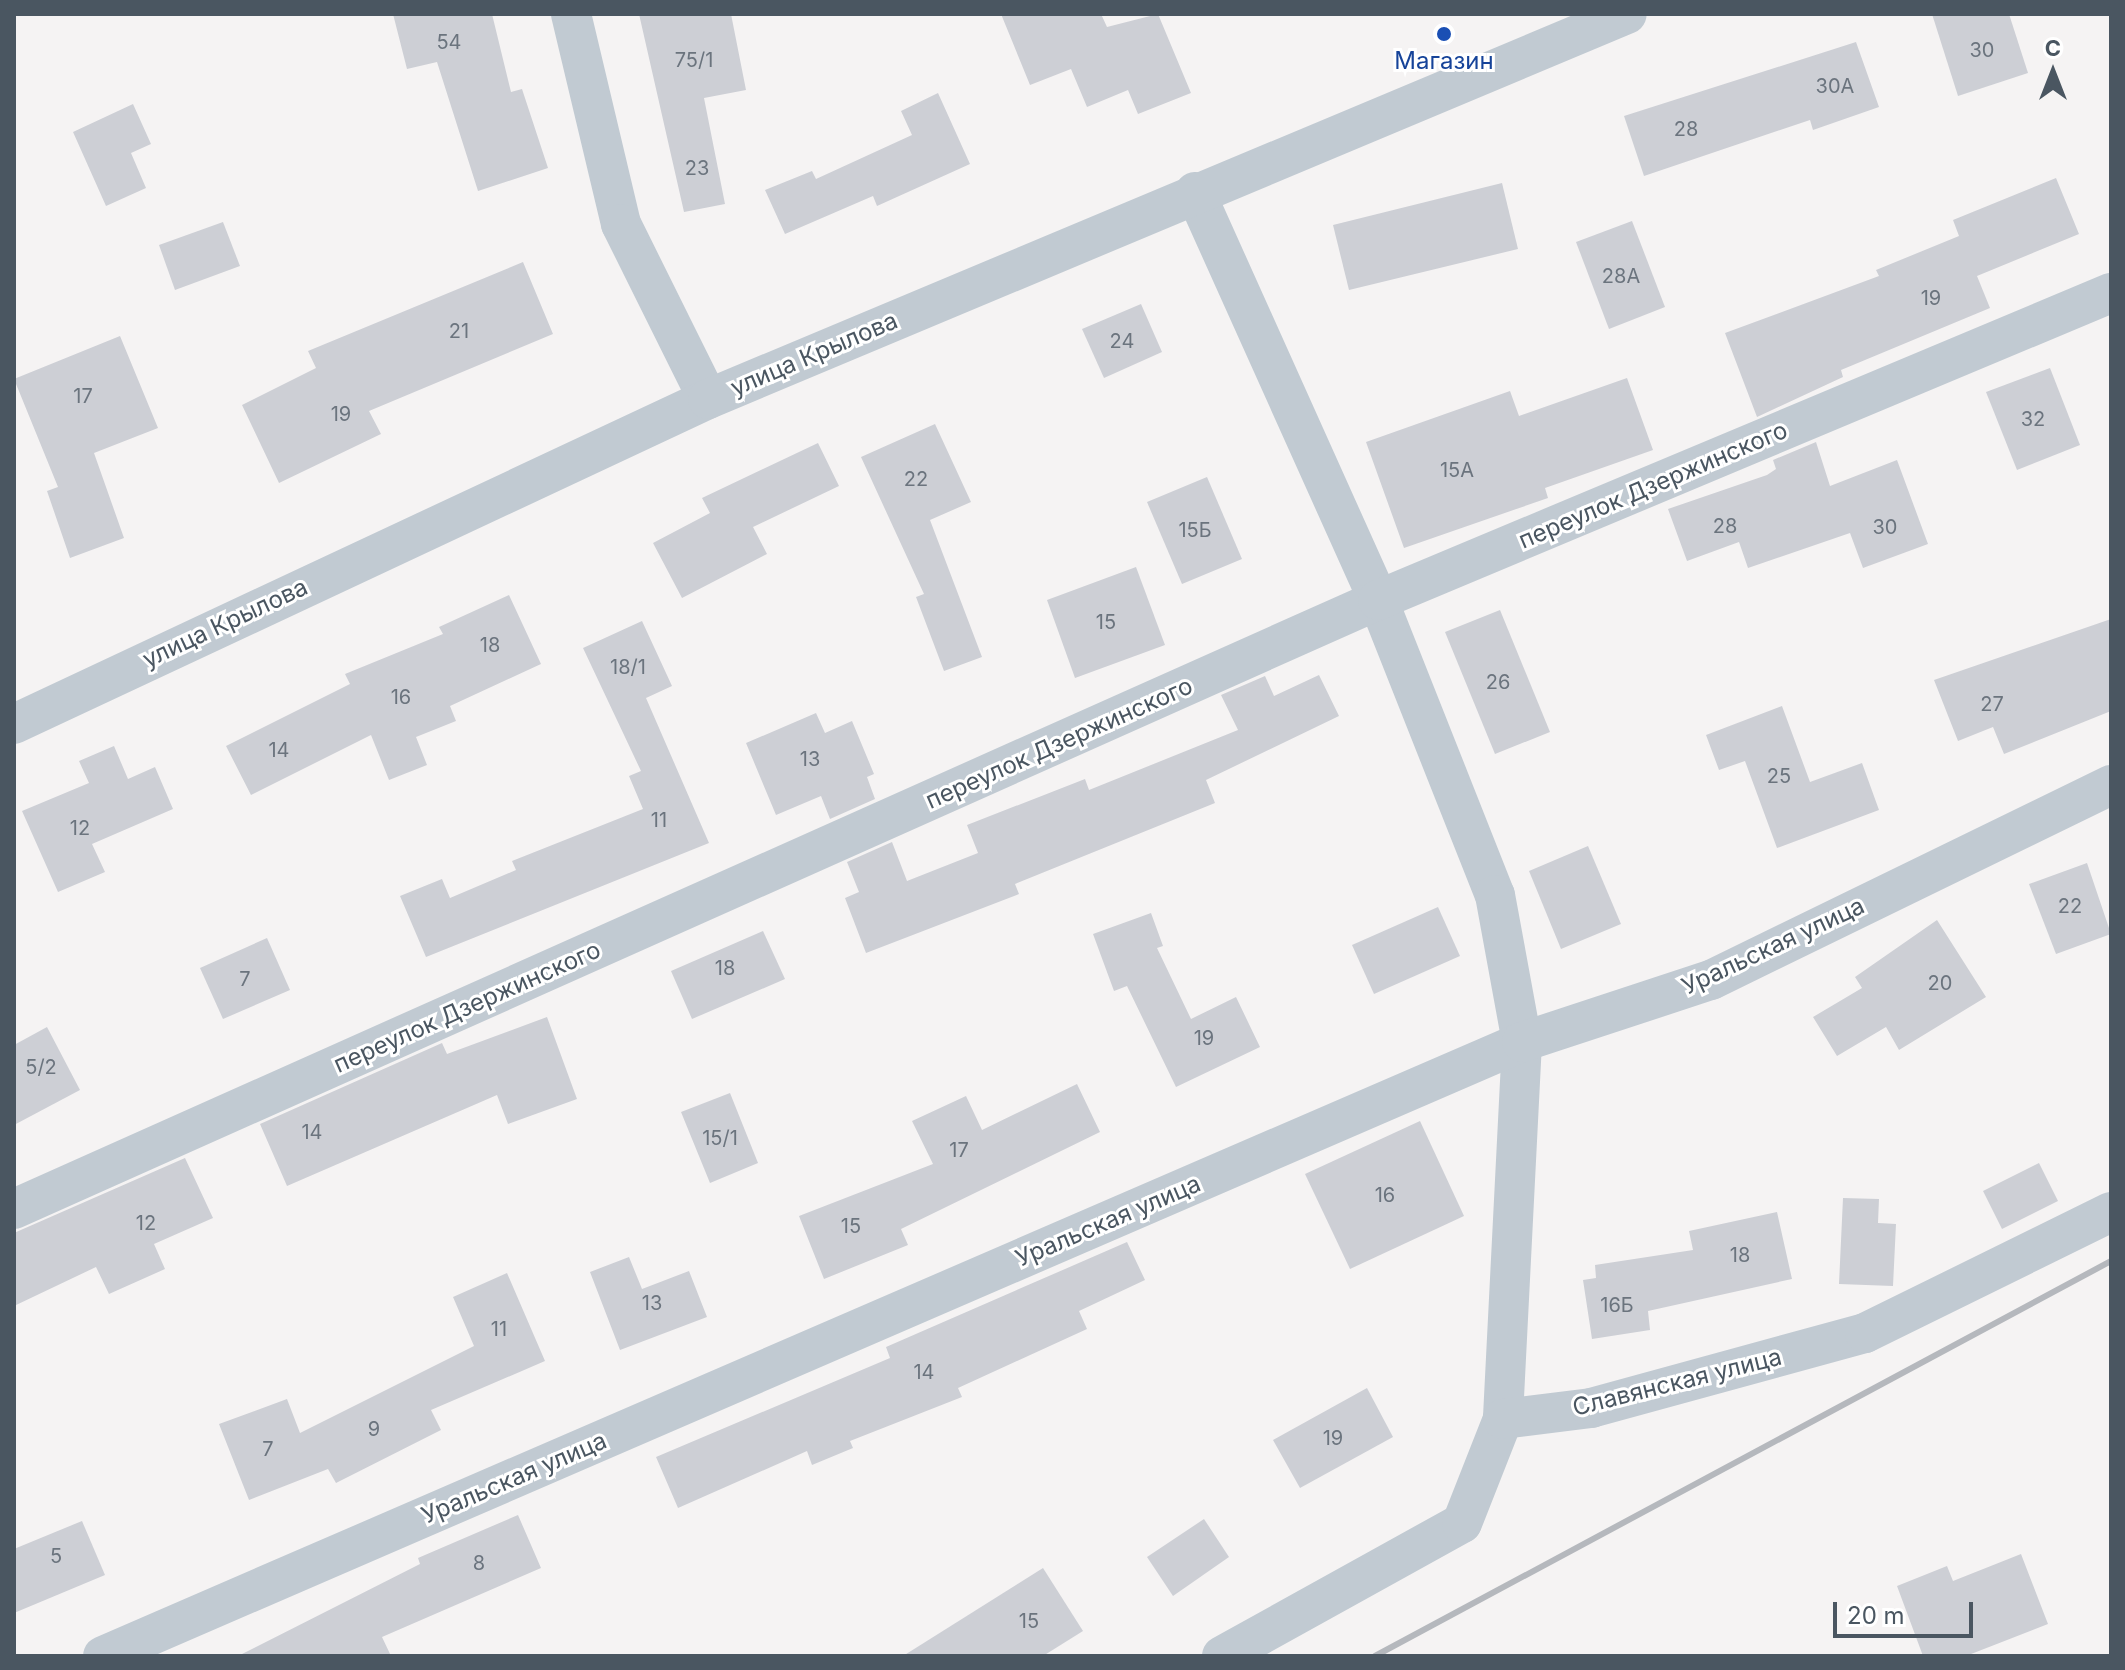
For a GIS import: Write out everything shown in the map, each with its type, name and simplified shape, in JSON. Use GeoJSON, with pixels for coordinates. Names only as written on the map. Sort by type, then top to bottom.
{"type":"FeatureCollection","features":[{"type":"Feature","properties":{"kind":"street"},"geometry":{"type":"LineString","coordinates":[[571,14],[621,224],[708,399]]}},
{"type":"Feature","properties":{"kind":"street","name":"улица Крылова"},"geometry":{"type":"LineString","coordinates":[[14,724],[708,399],[1195,192],[1627,14]]}},
{"type":"Feature","properties":{"kind":"street"},"geometry":{"type":"LineString","coordinates":[[1195,192],[1378,600],[1495,895],[1522,1042],[1503,1419],[1462,1523],[1222,1656]]}},
{"type":"Feature","properties":{"kind":"street","name":"переулок Дзержинского"},"geometry":{"type":"LineString","coordinates":[[14,1209],[1378,600],[2111,293]]}},
{"type":"Feature","properties":{"kind":"street","name":"Уральская улица"},"geometry":{"type":"LineString","coordinates":[[103,1656],[1522,1042],[1711,980],[2111,785]]}},
{"type":"Feature","properties":{"kind":"street","name":"Славянская улица"},"geometry":{"type":"LineString","coordinates":[[1503,1419],[1591,1408],[1865,1333],[2111,1212]]}},
{"type":"Feature","properties":{"kind":"building"},"geometry":{"type":"Polygon","coordinates":[[[393,14],[492,14],[511,92],[522,89],[548,168],[478,191],[437,62],[407,69],[393,14]]]}},
{"type":"Feature","properties":{"kind":"building"},"geometry":{"type":"Polygon","coordinates":[[[639,14],[731,14],[746,90],[704,98],[725,204],[684,212],[639,14]]]}},
{"type":"Feature","properties":{"kind":"building"},"geometry":{"type":"Polygon","coordinates":[[[1001,14],[1101,14],[1107,27],[1158,14],[1191,93],[1138,114],[1128,90],[1087,107],[1071,69],[1030,85],[1001,14]]]}},
{"type":"Feature","properties":{"kind":"building"},"geometry":{"type":"Polygon","coordinates":[[[1932,14],[2009,14],[2028,73],[1958,96],[1932,14]]]}},
{"type":"Feature","properties":{"kind":"building"},"geometry":{"type":"Polygon","coordinates":[[[1856,42],[1879,107],[1813,130],[1810,120],[1644,176],[1624,116],[1856,42]]]}},
{"type":"Feature","properties":{"kind":"building"},"geometry":{"type":"Polygon","coordinates":[[[938,93],[970,164],[877,206],[873,196],[785,234],[765,190],[812,171],[816,179],[912,135],[901,111],[938,93]]]}},
{"type":"Feature","properties":{"kind":"building"},"geometry":{"type":"Polygon","coordinates":[[[133,104],[151,144],[131,153],[146,188],[106,206],[73,132],[133,104]]]}},
{"type":"Feature","properties":{"kind":"building"},"geometry":{"type":"Polygon","coordinates":[[[2056,178],[2079,234],[1977,276],[1990,308],[1841,370],[1843,377],[1757,417],[1725,333],[1879,276],[1876,270],[1959,236],[1953,220],[2056,178]]]}},
{"type":"Feature","properties":{"kind":"building"},"geometry":{"type":"Polygon","coordinates":[[[1502,183],[1518,249],[1349,290],[1333,225],[1502,183]]]}},
{"type":"Feature","properties":{"kind":"building"},"geometry":{"type":"Polygon","coordinates":[[[1632,221],[1665,307],[1609,329],[1576,242],[1632,221]]]}},
{"type":"Feature","properties":{"kind":"building"},"geometry":{"type":"Polygon","coordinates":[[[223,222],[240,266],[175,290],[159,245],[223,222]]]}},
{"type":"Feature","properties":{"kind":"building"},"geometry":{"type":"Polygon","coordinates":[[[523,262],[553,334],[369,411],[381,434],[279,483],[242,405],[316,368],[308,351],[523,262]]]}},
{"type":"Feature","properties":{"kind":"building"},"geometry":{"type":"Polygon","coordinates":[[[1141,304],[1162,352],[1104,378],[1082,329],[1141,304]]]}},
{"type":"Feature","properties":{"kind":"building"},"geometry":{"type":"Polygon","coordinates":[[[120,336],[158,428],[94,453],[124,538],[70,558],[47,491],[58,487],[14,379],[120,336]]]}},
{"type":"Feature","properties":{"kind":"building"},"geometry":{"type":"Polygon","coordinates":[[[2050,368],[2080,445],[2017,470],[1986,392],[2050,368]]]}},
{"type":"Feature","properties":{"kind":"building"},"geometry":{"type":"Polygon","coordinates":[[[1627,378],[1653,450],[1545,488],[1548,498],[1404,548],[1366,442],[1510,391],[1519,416],[1627,378]]]}},
{"type":"Feature","properties":{"kind":"building"},"geometry":{"type":"Polygon","coordinates":[[[935,424],[971,502],[930,520],[982,657],[944,671],[916,597],[924,594],[861,457],[935,424]]]}},
{"type":"Feature","properties":{"kind":"building"},"geometry":{"type":"Polygon","coordinates":[[[1816,442],[1830,486],[1897,460],[1928,544],[1863,568],[1850,533],[1748,568],[1739,542],[1687,561],[1668,509],[1767,475],[1776,469],[1773,460],[1816,442]]]}},
{"type":"Feature","properties":{"kind":"building"},"geometry":{"type":"Polygon","coordinates":[[[818,443],[839,486],[753,527],[767,554],[682,598],[653,543],[710,513],[702,498],[818,443]]]}},
{"type":"Feature","properties":{"kind":"building"},"geometry":{"type":"Polygon","coordinates":[[[1207,477],[1242,559],[1182,584],[1147,502],[1207,477]]]}},
{"type":"Feature","properties":{"kind":"building"},"geometry":{"type":"Polygon","coordinates":[[[1136,567],[1165,645],[1075,678],[1047,600],[1136,567]]]}},
{"type":"Feature","properties":{"kind":"building"},"geometry":{"type":"Polygon","coordinates":[[[509,595],[541,664],[450,706],[456,721],[416,737],[427,765],[389,780],[371,735],[251,795],[226,746],[350,684],[345,674],[443,634],[439,627],[509,595]]]}},
{"type":"Feature","properties":{"kind":"building"},"geometry":{"type":"Polygon","coordinates":[[[1500,610],[1550,732],[1495,754],[1445,632],[1500,610]]]}},
{"type":"Feature","properties":{"kind":"building"},"geometry":{"type":"Polygon","coordinates":[[[2111,619],[2111,711],[2004,754],[1993,727],[1958,741],[1934,680],[2111,619]]]}},
{"type":"Feature","properties":{"kind":"building"},"geometry":{"type":"Polygon","coordinates":[[[642,621],[672,686],[646,698],[709,843],[426,957],[400,896],[442,879],[450,898],[516,870],[512,861],[643,809],[629,776],[641,771],[583,648],[642,621]]]}},
{"type":"Feature","properties":{"kind":"building"},"geometry":{"type":"Polygon","coordinates":[[[1319,675],[1339,716],[1206,780],[1215,803],[1015,884],[1019,894],[866,953],[845,898],[859,892],[847,862],[892,842],[907,881],[978,853],[967,825],[1085,779],[1089,790],[1238,730],[1221,695],[1265,676],[1274,696],[1319,675]]]}},
{"type":"Feature","properties":{"kind":"building"},"geometry":{"type":"Polygon","coordinates":[[[1782,706],[1810,782],[1862,763],[1879,810],[1777,848],[1745,761],[1719,770],[1706,735],[1782,706]]]}},
{"type":"Feature","properties":{"kind":"building"},"geometry":{"type":"Polygon","coordinates":[[[816,713],[825,733],[852,721],[874,774],[867,777],[875,799],[830,819],[821,796],[776,815],[746,743],[816,713]]]}},
{"type":"Feature","properties":{"kind":"building"},"geometry":{"type":"Polygon","coordinates":[[[114,746],[128,779],[155,767],[173,809],[92,844],[105,872],[58,892],[22,811],[89,783],[79,761],[114,746]]]}},
{"type":"Feature","properties":{"kind":"building"},"geometry":{"type":"Polygon","coordinates":[[[1588,846],[1621,924],[1561,949],[1529,871],[1588,846]]]}},
{"type":"Feature","properties":{"kind":"building"},"geometry":{"type":"Polygon","coordinates":[[[2087,863],[2111,934],[2056,954],[2029,884],[2087,863]]]}},
{"type":"Feature","properties":{"kind":"building"},"geometry":{"type":"Polygon","coordinates":[[[1438,907],[1460,956],[1374,994],[1352,945],[1438,907]]]}},
{"type":"Feature","properties":{"kind":"building"},"geometry":{"type":"Polygon","coordinates":[[[1151,913],[1163,946],[1157,948],[1191,1019],[1236,997],[1260,1047],[1176,1087],[1127,986],[1114,991],[1093,934],[1151,913]]]}},
{"type":"Feature","properties":{"kind":"building"},"geometry":{"type":"Polygon","coordinates":[[[1937,920],[1986,997],[1899,1050],[1886,1027],[1837,1056],[1813,1017],[1862,988],[1855,977],[1937,920]]]}},
{"type":"Feature","properties":{"kind":"building"},"geometry":{"type":"Polygon","coordinates":[[[763,931],[785,979],[692,1019],[671,971],[763,931]]]}},
{"type":"Feature","properties":{"kind":"building"},"geometry":{"type":"Polygon","coordinates":[[[267,938],[290,990],[223,1019],[200,968],[267,938]]]}},
{"type":"Feature","properties":{"kind":"building"},"geometry":{"type":"Polygon","coordinates":[[[547,1017],[577,1099],[508,1124],[497,1095],[287,1186],[260,1124],[442,1043],[447,1054],[547,1017]]]}},
{"type":"Feature","properties":{"kind":"building"},"geometry":{"type":"Polygon","coordinates":[[[47,1027],[80,1090],[14,1125],[14,1045],[47,1027]]]}},
{"type":"Feature","properties":{"kind":"building"},"geometry":{"type":"Polygon","coordinates":[[[1077,1084],[1100,1132],[901,1229],[908,1245],[824,1279],[799,1216],[933,1164],[912,1121],[966,1096],[982,1130],[1077,1084]]]}},
{"type":"Feature","properties":{"kind":"building"},"geometry":{"type":"Polygon","coordinates":[[[730,1093],[758,1163],[710,1183],[681,1112],[730,1093]]]}},
{"type":"Feature","properties":{"kind":"building"},"geometry":{"type":"Polygon","coordinates":[[[1420,1121],[1464,1216],[1350,1269],[1305,1174],[1420,1121]]]}},
{"type":"Feature","properties":{"kind":"building"},"geometry":{"type":"Polygon","coordinates":[[[185,1158],[213,1218],[154,1244],[165,1269],[109,1294],[96,1267],[14,1306],[14,1233],[185,1158]]]}},
{"type":"Feature","properties":{"kind":"building"},"geometry":{"type":"Polygon","coordinates":[[[2039,1163],[2058,1201],[2002,1229],[1983,1191],[2039,1163]]]}},
{"type":"Feature","properties":{"kind":"building"},"geometry":{"type":"Polygon","coordinates":[[[1843,1198],[1879,1199],[1878,1223],[1896,1224],[1893,1286],[1839,1284],[1843,1198]]]}},
{"type":"Feature","properties":{"kind":"building"},"geometry":{"type":"Polygon","coordinates":[[[1777,1212],[1792,1279],[1648,1311],[1650,1330],[1592,1339],[1583,1280],[1596,1278],[1595,1265],[1693,1250],[1689,1231],[1777,1212]]]}},
{"type":"Feature","properties":{"kind":"building"},"geometry":{"type":"Polygon","coordinates":[[[1127,1242],[1145,1280],[1079,1311],[1087,1329],[958,1388],[962,1397],[850,1441],[853,1448],[812,1465],[807,1451],[678,1508],[656,1457],[890,1358],[886,1347],[1127,1242]]]}},
{"type":"Feature","properties":{"kind":"building"},"geometry":{"type":"Polygon","coordinates":[[[629,1257],[642,1289],[689,1271],[707,1317],[620,1350],[590,1272],[629,1257]]]}},
{"type":"Feature","properties":{"kind":"building"},"geometry":{"type":"Polygon","coordinates":[[[507,1273],[545,1361],[431,1410],[441,1430],[336,1483],[328,1469],[249,1500],[219,1424],[287,1399],[300,1433],[474,1346],[453,1297],[507,1273]]]}},
{"type":"Feature","properties":{"kind":"building"},"geometry":{"type":"Polygon","coordinates":[[[1367,1388],[1393,1437],[1300,1488],[1273,1440],[1367,1388]]]}},
{"type":"Feature","properties":{"kind":"building"},"geometry":{"type":"Polygon","coordinates":[[[518,1515],[541,1568],[382,1637],[391,1656],[238,1656],[420,1564],[418,1558],[518,1515]]]}},
{"type":"Feature","properties":{"kind":"building"},"geometry":{"type":"Polygon","coordinates":[[[1204,1519],[1229,1557],[1173,1596],[1147,1557],[1204,1519]]]}},
{"type":"Feature","properties":{"kind":"building"},"geometry":{"type":"Polygon","coordinates":[[[82,1521],[105,1575],[14,1613],[14,1549],[82,1521]]]}},
{"type":"Feature","properties":{"kind":"building"},"geometry":{"type":"Polygon","coordinates":[[[2021,1554],[2048,1624],[1966,1656],[1923,1656],[1897,1586],[1947,1566],[1953,1581],[2021,1554]]]}},
{"type":"Feature","properties":{"kind":"building"},"geometry":{"type":"Polygon","coordinates":[[[1043,1568],[1083,1631],[1043,1656],[903,1656],[1043,1568]]]}},
{"type":"Feature","properties":{"kind":"railway"},"geometry":{"type":"LineString","coordinates":[[1375,1656],[2111,1261]]}},
{"type":"Feature","properties":{"kind":"place","name":"Магазин"},"geometry":{"type":"Point","coordinates":[1444,34]}}]}
